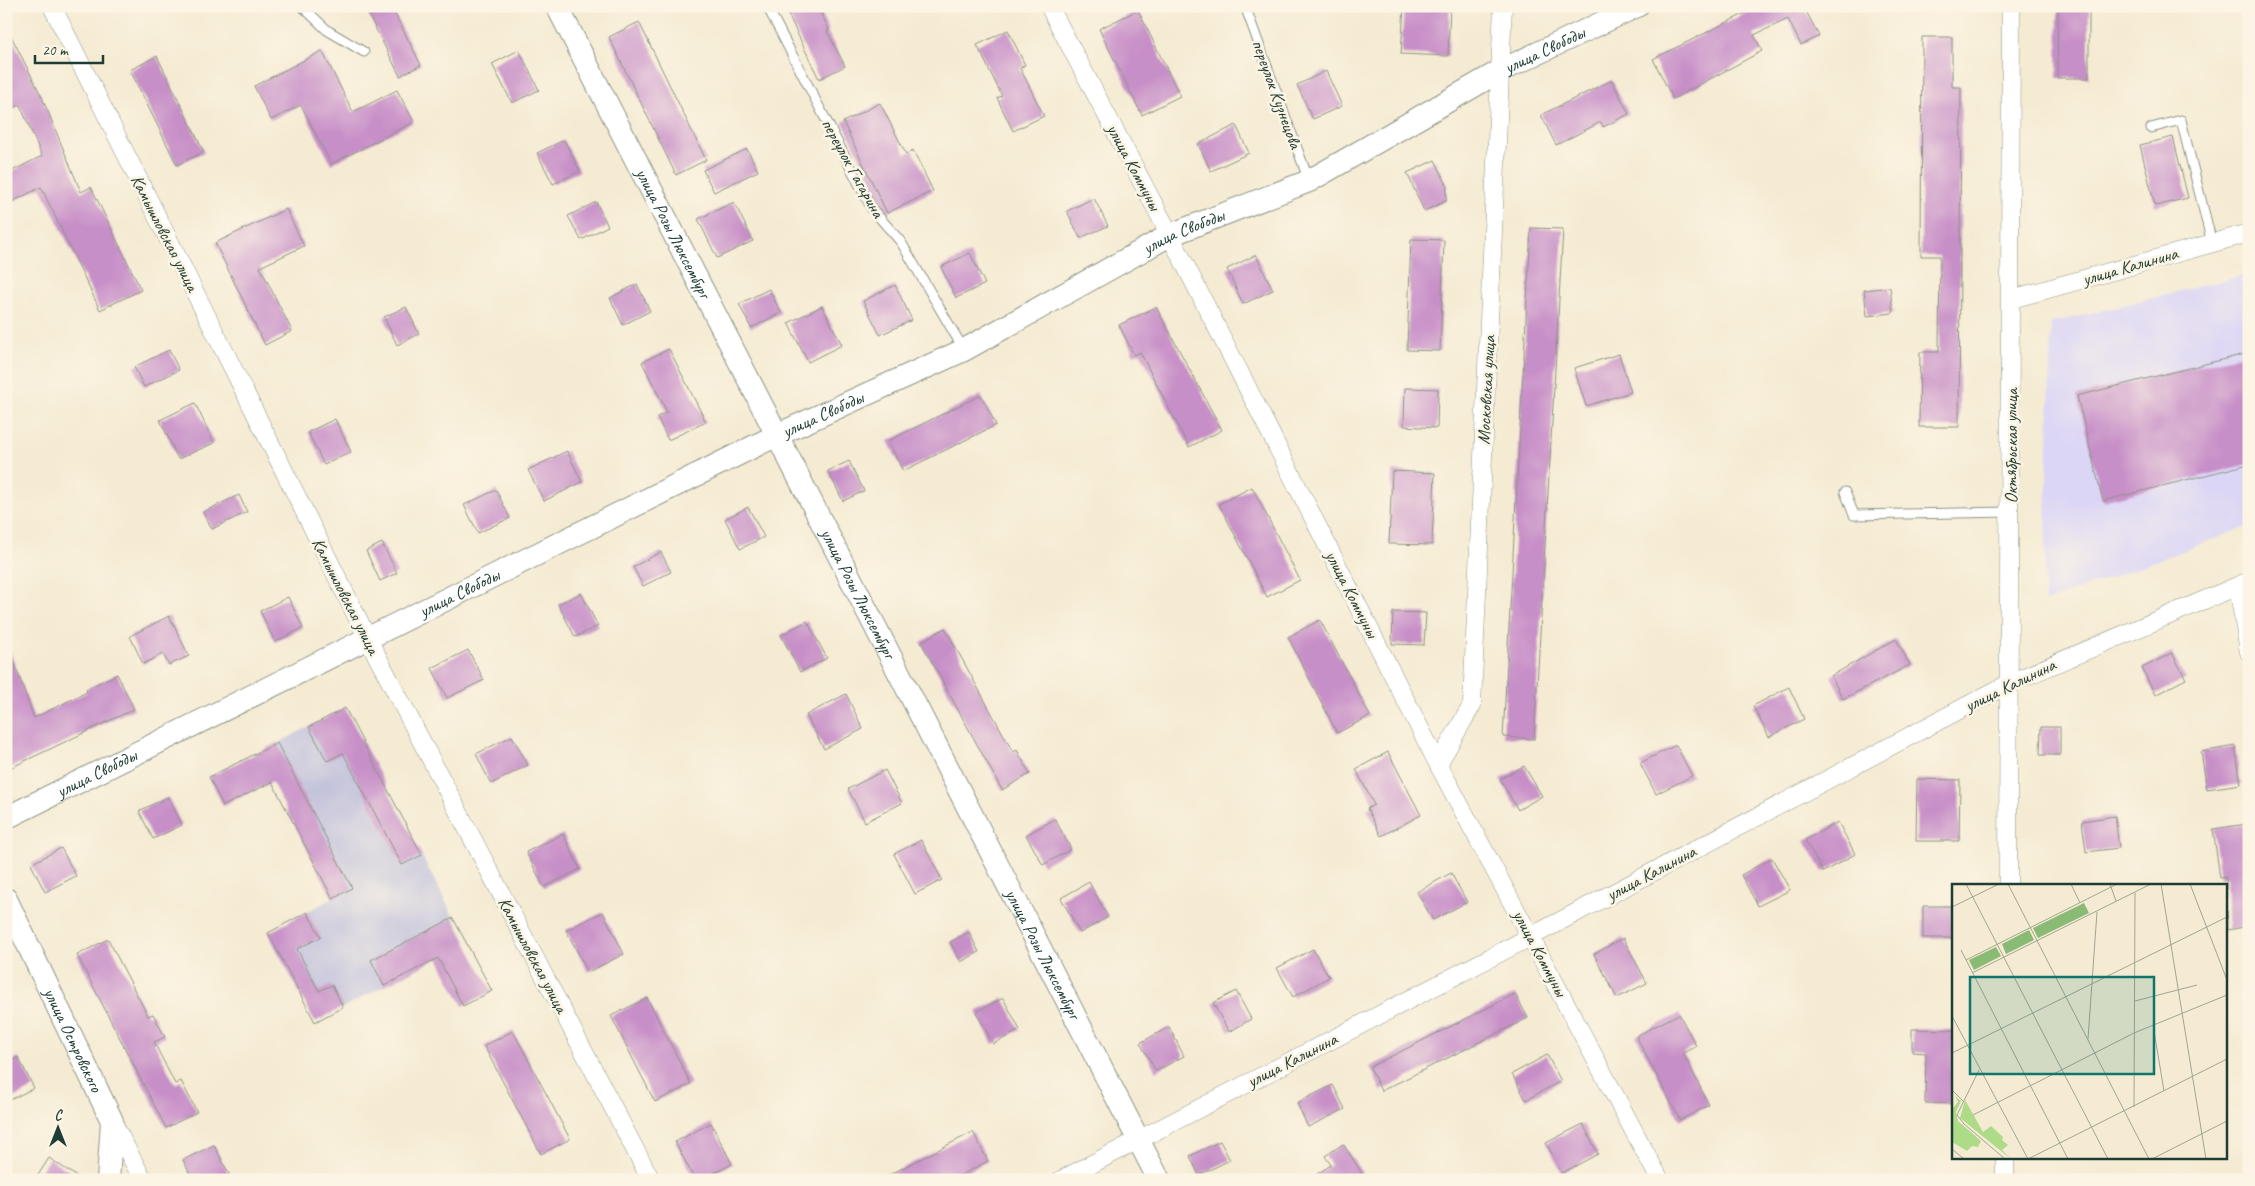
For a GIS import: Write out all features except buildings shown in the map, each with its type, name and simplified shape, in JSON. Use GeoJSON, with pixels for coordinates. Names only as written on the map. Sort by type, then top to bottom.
{"type":"FeatureCollection","features":[{"type":"Feature","properties":{"kind":"street","name":"Камышловская улица"},"geometry":{"type":"LineString","coordinates":[[52,6],[368,639],[651,1180]]}},
{"type":"Feature","properties":{"kind":"street","name":"улица Розы Люксембург"},"geometry":{"type":"LineString","coordinates":[[557,6],[1159,1180]]}},
{"type":"Feature","properties":{"kind":"street","name":"улица Коммуны"},"geometry":{"type":"LineString","coordinates":[[1049,6],[1170,235],[1438,764],[1532,936],[1660,1180]]}},
{"type":"Feature","properties":{"kind":"street","name":"Московская улица"},"geometry":{"type":"LineString","coordinates":[[1438,764],[1472,705],[1503,6]]}},
{"type":"Feature","properties":{"kind":"street","name":"улица Свободы"},"geometry":{"type":"LineString","coordinates":[[6,818],[777,435],[964,350],[1170,235],[1309,182],[1500,71],[1637,6]]}},
{"type":"Feature","properties":{"kind":"street","name":"Октябрьская улица"},"geometry":{"type":"LineString","coordinates":[[2008,884],[2012,299],[2011,6]]}},
{"type":"Feature","properties":{"kind":"street","name":"улица Калинина"},"geometry":{"type":"LineString","coordinates":[[2012,299],[2249,233]]}},
{"type":"Feature","properties":{"kind":"street","name":"улица Калинина"},"geometry":{"type":"LineString","coordinates":[[1061,1180],[1532,936],[2010,683],[2243,583]]}},
{"type":"Feature","properties":{"kind":"street"},"geometry":{"type":"LineString","coordinates":[[2243,583],[2249,652]]}},
{"type":"Feature","properties":{"kind":"street","name":"улица Островского"},"geometry":{"type":"LineString","coordinates":[[6,899],[142,1180]]}},
{"type":"Feature","properties":{"kind":"street"},"geometry":{"type":"LineString","coordinates":[[108,1180],[112,1121]]}},
{"type":"Feature","properties":{"kind":"street"},"geometry":{"type":"LineString","coordinates":[[2005,1158],[2005,1180]]}},
{"type":"Feature","properties":{"kind":"lane"},"geometry":{"type":"LineString","coordinates":[[302,6],[327,30],[364,52]]}},
{"type":"Feature","properties":{"kind":"lane","name":"переулок Гагарина"},"geometry":{"type":"LineString","coordinates":[[767,6],[872,209],[901,242],[964,350]]}},
{"type":"Feature","properties":{"kind":"lane","name":"переулок Кузнецова"},"geometry":{"type":"LineString","coordinates":[[1245,6],[1309,182]]}},
{"type":"Feature","properties":{"kind":"lane"},"geometry":{"type":"LineString","coordinates":[[2151,128],[2181,120],[2212,242]]}},
{"type":"Feature","properties":{"kind":"lane"},"geometry":{"type":"LineString","coordinates":[[1845,492],[1854,514],[2010,512]]}},
{"type":"Feature","properties":{"kind":"shaded area"},"geometry":{"type":"Polygon","coordinates":[[[2249,274],[2249,526],[2044,603],[2051,323],[2249,274]]]}},
{"type":"Feature","properties":{"kind":"shaded area"},"geometry":{"type":"Polygon","coordinates":[[[345,708],[467,943],[315,1022],[268,933],[333,898],[257,754],[345,708]]]}}]}
